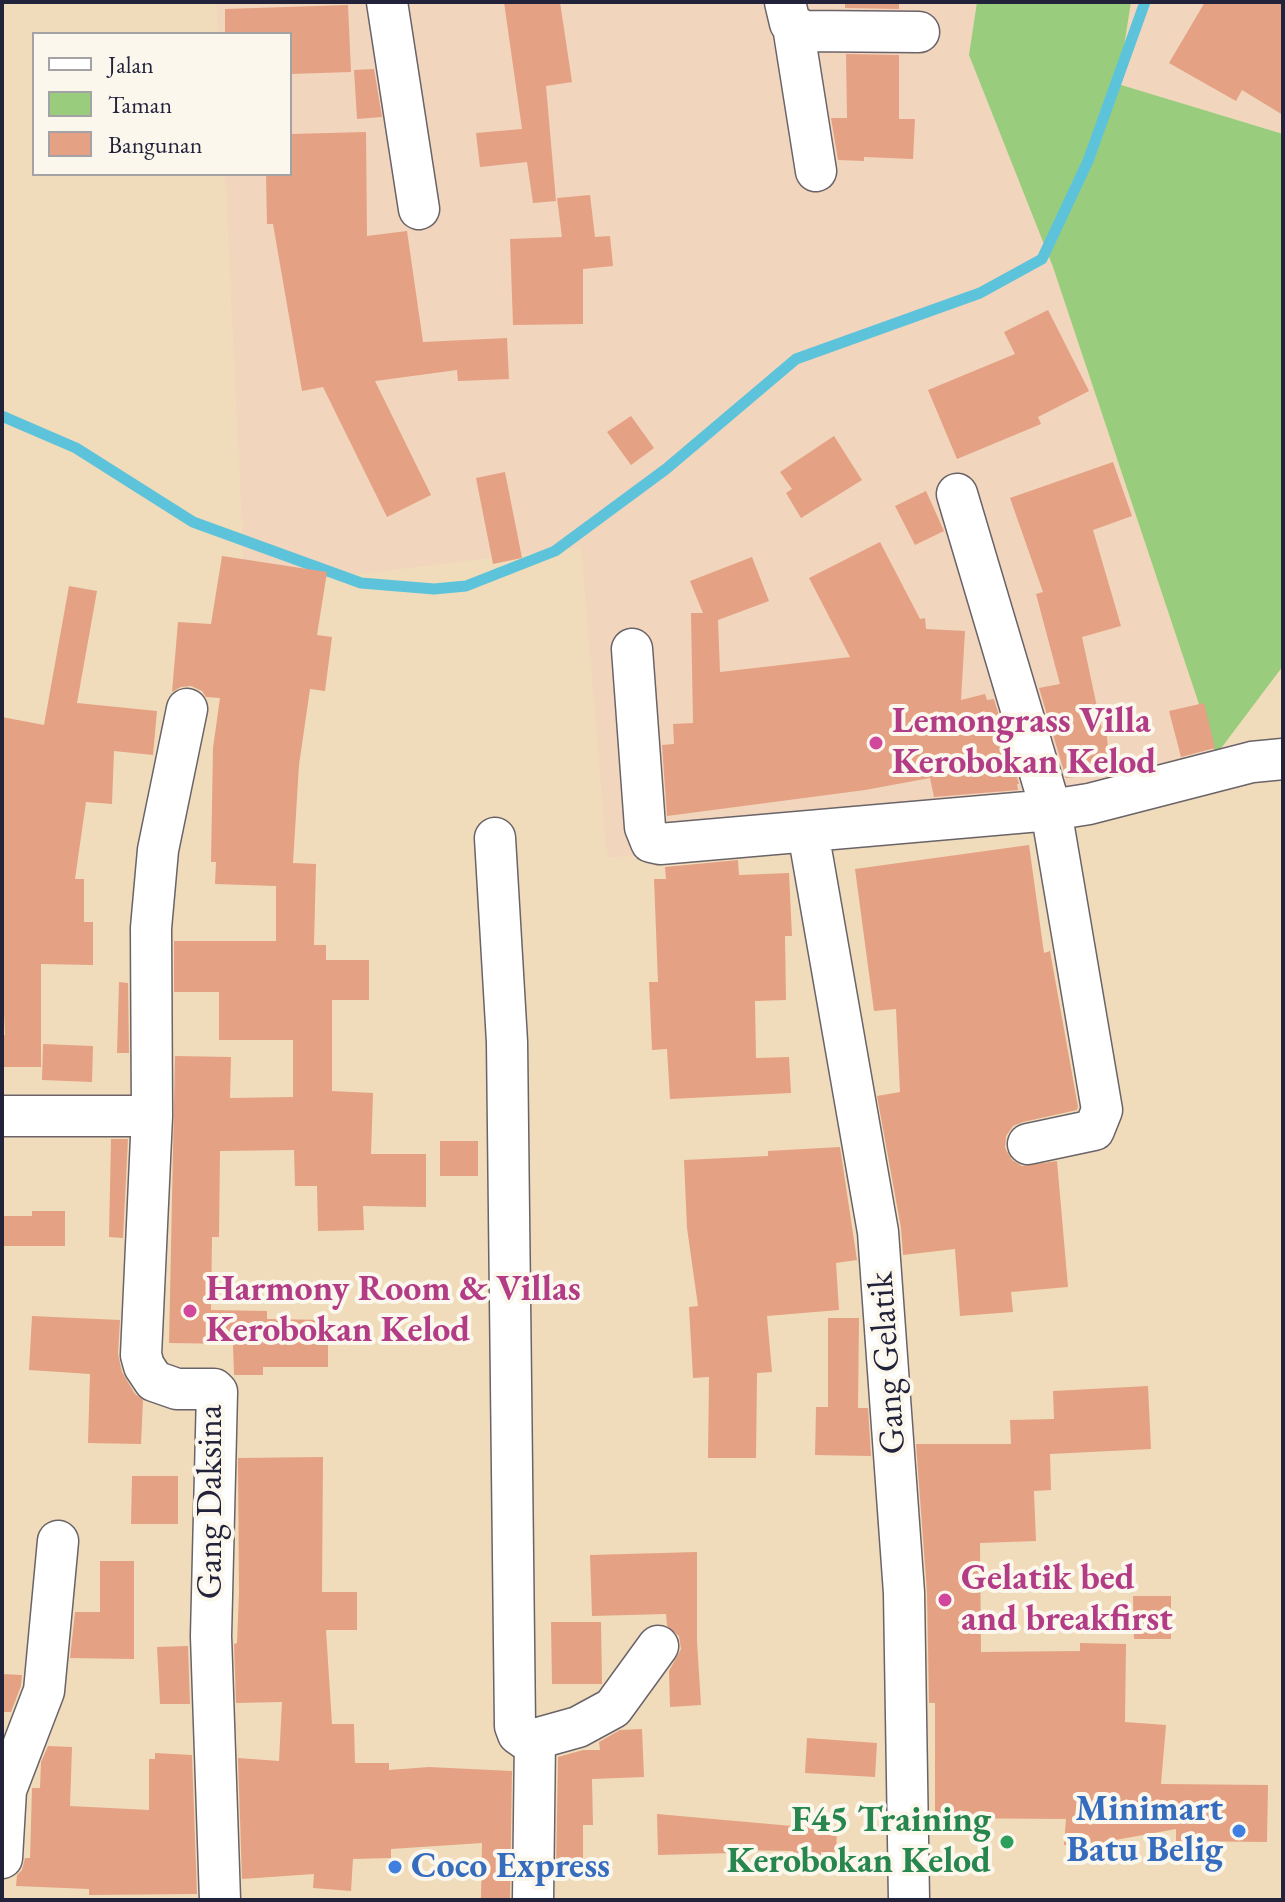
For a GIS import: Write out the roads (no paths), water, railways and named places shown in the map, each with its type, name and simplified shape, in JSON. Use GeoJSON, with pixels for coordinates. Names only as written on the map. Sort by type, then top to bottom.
{"type":"FeatureCollection","features":[{"type":"Feature","properties":{"kind":"street"},"geometry":{"type":"LineString","coordinates":[[387,2],[419,209]]}},
{"type":"Feature","properties":{"kind":"street"},"geometry":{"type":"LineString","coordinates":[[789,14],[804,31],[919,32]]}},
{"type":"Feature","properties":{"kind":"street"},"geometry":{"type":"LineString","coordinates":[[789,14],[816,171]]}},
{"type":"Feature","properties":{"kind":"street"},"geometry":{"type":"LineString","coordinates":[[957,494],[1051,810],[1102,1110],[1094,1130],[1028,1144]]}},
{"type":"Feature","properties":{"kind":"street"},"geometry":{"type":"LineString","coordinates":[[632,649],[642,801],[645,827],[651,842],[669,844],[1051,810],[1089,804],[1252,762],[1283,759]]}},
{"type":"Feature","properties":{"kind":"street"},"geometry":{"type":"LineString","coordinates":[[2,1116],[152,1116],[151,928],[158,850],[187,709]]}},
{"type":"Feature","properties":{"kind":"street","name":"Gang Gelatik"},"geometry":{"type":"LineString","coordinates":[[808,832],[878,1232],[904,1593],[909,1900]]}},
{"type":"Feature","properties":{"kind":"street"},"geometry":{"type":"LineString","coordinates":[[495,838],[507,1042],[515,1726],[518,1734],[525,1739],[535,1739],[578,1727],[613,1708],[658,1646]]}},
{"type":"Feature","properties":{"kind":"street","name":"Gang Daksina"},"geometry":{"type":"LineString","coordinates":[[152,1116],[141,1355],[154,1381],[177,1389],[214,1389],[217,1392],[211,1636],[220,1900]]}},
{"type":"Feature","properties":{"kind":"street"},"geometry":{"type":"LineString","coordinates":[[2,1858],[6,1790],[44,1691],[58,1541]]}},
{"type":"Feature","properties":{"kind":"street"},"geometry":{"type":"LineString","coordinates":[[533,1900],[535,1739]]}},
{"type":"Feature","properties":{"kind":"waterway"},"geometry":{"type":"LineString","coordinates":[[2,416],[76,448],[193,522],[361,583],[434,589],[466,586],[555,551],[666,469],[796,359],[980,293],[1042,259],[1088,161],[1145,2]]}},
{"type":"Feature","properties":{"kind":"place","name":"Lemongrass Villa Kerobokan Kelod"},"geometry":{"type":"Point","coordinates":[876,743]}},
{"type":"Feature","properties":{"kind":"place","name":"Harmony Room & Villas Kerobokan Kelod"},"geometry":{"type":"Point","coordinates":[190,1311]}},
{"type":"Feature","properties":{"kind":"place","name":"Gelatik bed and breakfirst"},"geometry":{"type":"Point","coordinates":[945,1600]}},
{"type":"Feature","properties":{"kind":"place","name":"Minimart Batu Belig"},"geometry":{"type":"Point","coordinates":[1239,1831]}},
{"type":"Feature","properties":{"kind":"place","name":"F45 Training Kerobokan Kelod"},"geometry":{"type":"Point","coordinates":[1007,1842]}},
{"type":"Feature","properties":{"kind":"place","name":"Coco Express"},"geometry":{"type":"Point","coordinates":[395,1867]}}]}
